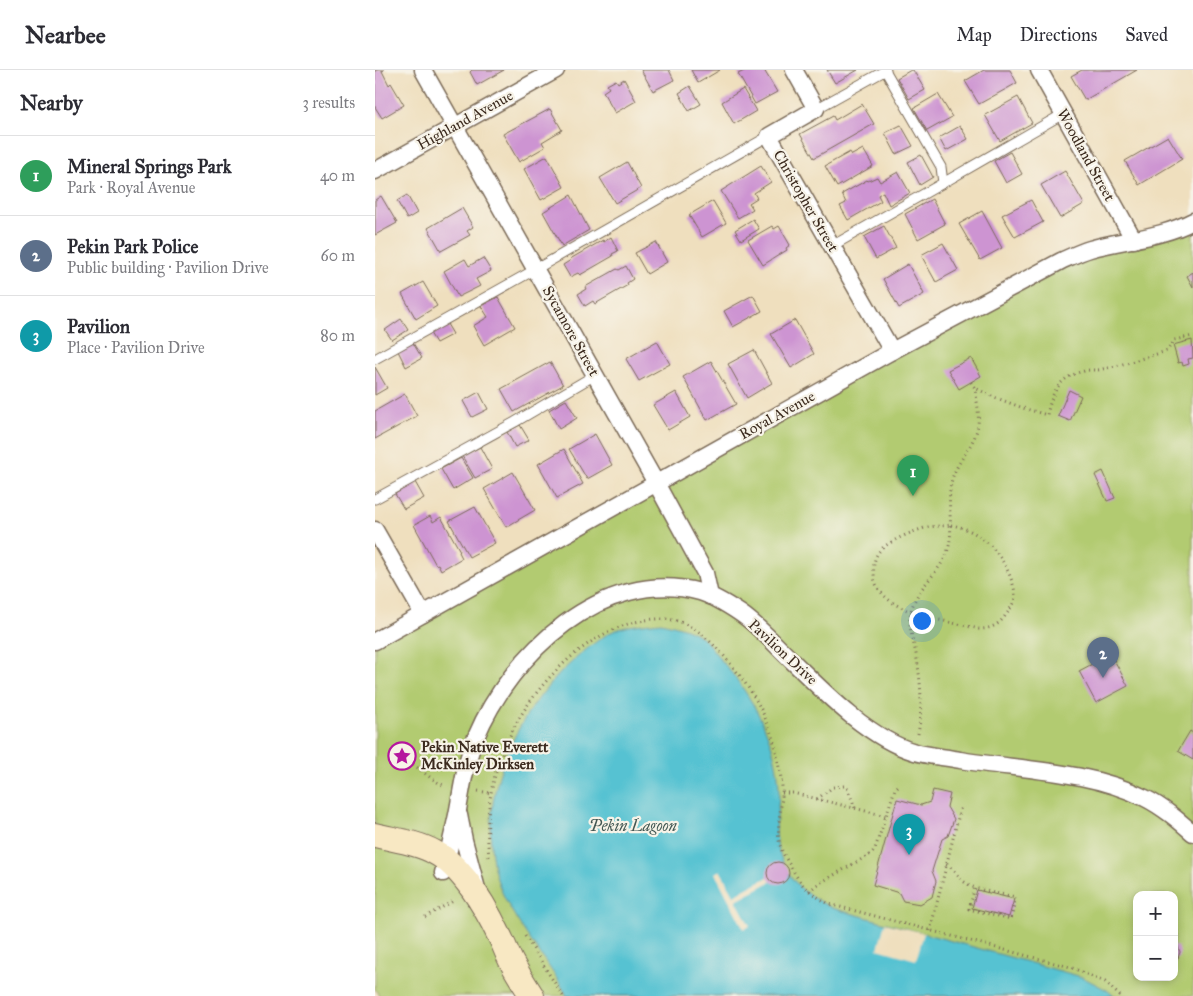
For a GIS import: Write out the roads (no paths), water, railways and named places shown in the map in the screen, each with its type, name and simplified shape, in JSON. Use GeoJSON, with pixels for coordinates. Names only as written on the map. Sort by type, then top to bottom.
{"type":"FeatureCollection","features":[{"type":"Feature","properties":{"kind":"main road"},"geometry":{"type":"LineString","coordinates":[[375,836],[413,844],[433,851],[493,939],[512,962]]}},
{"type":"Feature","properties":{"kind":"main road"},"geometry":{"type":"LineString","coordinates":[[375,846],[400,851],[426,862],[445,866],[467,883],[470,900],[499,934],[512,962],[532,996]]}},
{"type":"Feature","properties":{"kind":"street","name":"Sycamore Street"},"geometry":{"type":"LineString","coordinates":[[423,70],[656,483],[705,573],[710,596]]}},
{"type":"Feature","properties":{"kind":"street","name":"Highland Avenue"},"geometry":{"type":"LineString","coordinates":[[375,171],[556,70]]}},
{"type":"Feature","properties":{"kind":"street"},"geometry":{"type":"LineString","coordinates":[[794,70],[816,109]]}},
{"type":"Feature","properties":{"kind":"street","name":"Woodland Street"},"geometry":{"type":"LineString","coordinates":[[1039,70],[1134,240]]}},
{"type":"Feature","properties":{"kind":"street","name":"Christopher Street"},"geometry":{"type":"LineString","coordinates":[[816,109],[769,136],[892,351]]}},
{"type":"Feature","properties":{"kind":"street","name":"Royal Avenue"},"geometry":{"type":"LineString","coordinates":[[375,641],[892,351],[1061,261],[1091,249],[1163,234],[1181,228],[1193,221]]}},
{"type":"Feature","properties":{"kind":"street"},"geometry":{"type":"LineString","coordinates":[[375,530],[423,614]]}},
{"type":"Feature","properties":{"kind":"street","name":"Pavilion Drive"},"geometry":{"type":"LineString","coordinates":[[445,866],[468,760],[475,738],[495,699],[525,661],[544,641],[575,616],[606,599],[639,590],[685,590],[710,596],[740,613],[853,716],[881,736],[915,752],[986,764],[1067,774],[1119,787],[1159,806],[1193,834]]}},
{"type":"Feature","properties":{"kind":"street","name":"Pavilion Drive"},"geometry":{"type":"LineString","coordinates":[[459,803],[470,900]]}},
{"type":"Feature","properties":{"kind":"lane"},"geometry":{"type":"LineString","coordinates":[[816,109],[885,70],[941,167],[943,183]]}},
{"type":"Feature","properties":{"kind":"lane"},"geometry":{"type":"LineString","coordinates":[[832,246],[1063,114]]}},
{"type":"Feature","properties":{"kind":"lane"},"geometry":{"type":"LineString","coordinates":[[375,358],[769,136]]}},
{"type":"Feature","properties":{"kind":"lane"},"geometry":{"type":"LineString","coordinates":[[375,499],[515,422],[595,375]]}},
{"type":"Feature","properties":{"kind":"water","name":"Pekin Lagoon"},"geometry":{"type":"Polygon","coordinates":[[[661,622],[686,629],[703,638],[743,688],[761,720],[774,754],[777,772],[779,791],[776,839],[784,865],[800,888],[832,908],[1082,977],[1107,990],[1114,996],[567,996],[506,901],[499,884],[494,868],[491,839],[492,810],[497,782],[519,729],[553,681],[573,661],[590,646],[615,630],[661,622]]]}},
{"type":"Feature","properties":{"kind":"place","name":"Mineral Springs Park"},"geometry":{"type":"Point","coordinates":[913,496]}},
{"type":"Feature","properties":{"kind":"place","name":"Pekin Park Police"},"geometry":{"type":"Point","coordinates":[1103,678]}},
{"type":"Feature","properties":{"kind":"place","name":"Pekin Native Everett McKinley Dirksen"},"geometry":{"type":"Point","coordinates":[402,756]}},
{"type":"Feature","properties":{"kind":"place","name":"Pavilion"},"geometry":{"type":"Point","coordinates":[909,855]}}]}
